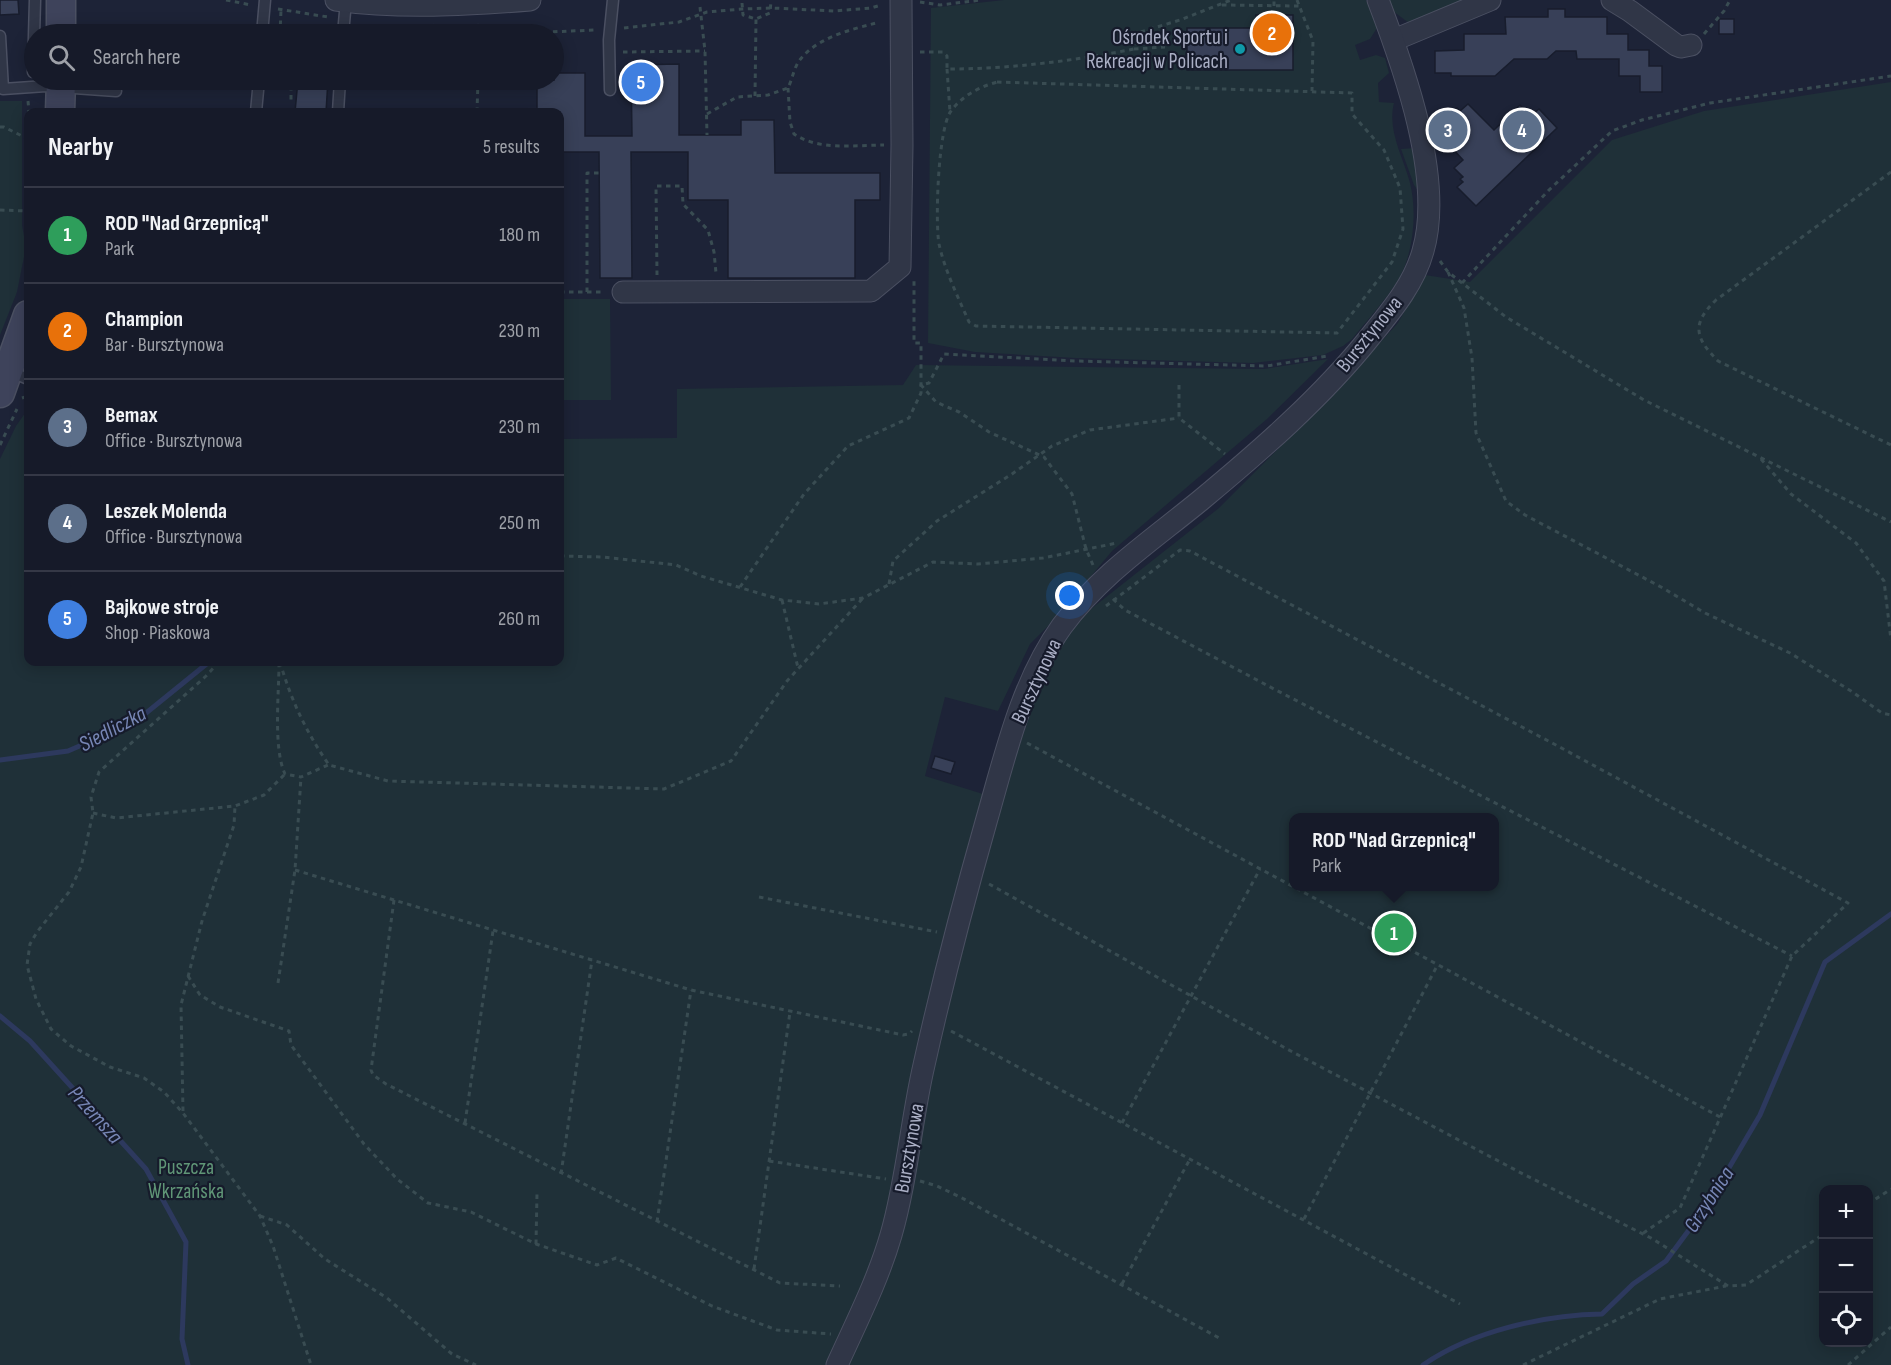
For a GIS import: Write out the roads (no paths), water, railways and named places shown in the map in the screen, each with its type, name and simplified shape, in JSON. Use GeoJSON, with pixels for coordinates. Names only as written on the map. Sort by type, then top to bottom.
{"type":"FeatureCollection","features":[{"type":"Feature","properties":{"kind":"street"},"geometry":{"type":"LineString","coordinates":[[61,0],[61,24]]}},
{"type":"Feature","properties":{"kind":"street"},"geometry":{"type":"LineString","coordinates":[[341,1],[452,5],[530,0]]}},
{"type":"Feature","properties":{"kind":"street","name":"Bursztynowa"},"geometry":{"type":"LineString","coordinates":[[837,1365],[880,1268],[891,1235],[932,1028],[970,877],[1018,714],[1050,644],[1105,588],[1317,395],[1361,348],[1396,304],[1416,270],[1424,248],[1427,226],[1426,164],[1413,103],[1394,40],[1378,0]]}},
{"type":"Feature","properties":{"kind":"street"},"geometry":{"type":"LineString","coordinates":[[1394,40],[1490,0]]}},
{"type":"Feature","properties":{"kind":"street"},"geometry":{"type":"LineString","coordinates":[[1612,0],[1676,45],[1681,47],[1691,45]]}},
{"type":"Feature","properties":{"kind":"street"},"geometry":{"type":"LineString","coordinates":[[623,292],[871,291],[900,267],[902,1]]}},
{"type":"Feature","properties":{"kind":"street"},"geometry":{"type":"LineString","coordinates":[[18,383],[24,342]]}},
{"type":"Feature","properties":{"kind":"lane"},"geometry":{"type":"LineString","coordinates":[[34,0],[34,24]]}},
{"type":"Feature","properties":{"kind":"lane"},"geometry":{"type":"LineString","coordinates":[[263,24],[265,0]]}},
{"type":"Feature","properties":{"kind":"lane"},"geometry":{"type":"LineString","coordinates":[[610,90],[610,29],[613,0]]}},
{"type":"Feature","properties":{"kind":"lane"},"geometry":{"type":"LineString","coordinates":[[341,1],[342,24]]}},
{"type":"Feature","properties":{"kind":"lane"},"geometry":{"type":"LineString","coordinates":[[0,36],[3,89],[24,88]]}},
{"type":"Feature","properties":{"kind":"lane"},"geometry":{"type":"LineString","coordinates":[[256,108],[258,90]]}},
{"type":"Feature","properties":{"kind":"lane"},"geometry":{"type":"LineString","coordinates":[[338,108],[339,90]]}},
{"type":"Feature","properties":{"kind":"lane"},"geometry":{"type":"LineString","coordinates":[[61,93],[116,91]]}},
{"type":"Feature","properties":{"kind":"waterway","name":"Siedliczka"},"geometry":{"type":"LineString","coordinates":[[0,760],[68,751],[135,722],[204,666]]}},
{"type":"Feature","properties":{"kind":"waterway","name":"Grzybnica"},"geometry":{"type":"LineString","coordinates":[[1423,1365],[1463,1343],[1509,1327],[1556,1318],[1602,1314],[1633,1284],[1666,1261],[1706,1207],[1760,1115],[1825,962],[1891,914]]}},
{"type":"Feature","properties":{"kind":"waterway","name":"Przemsza"},"geometry":{"type":"LineString","coordinates":[[0,1016],[30,1041],[146,1169],[186,1242],[182,1339],[188,1365]]}},
{"type":"Feature","properties":{"kind":"place","name":"Champion"},"geometry":{"type":"Point","coordinates":[1272,33]}},
{"type":"Feature","properties":{"kind":"place","name":"Ośrodek Sportu i Rekreacji w Policach"},"geometry":{"type":"Point","coordinates":[1240,49]}},
{"type":"Feature","properties":{"kind":"place","name":"Bajkowe stroje"},"geometry":{"type":"Point","coordinates":[641,82]}},
{"type":"Feature","properties":{"kind":"place","name":"Bemax"},"geometry":{"type":"Point","coordinates":[1448,130]}},
{"type":"Feature","properties":{"kind":"place","name":"Leszek Molenda"},"geometry":{"type":"Point","coordinates":[1522,130]}},
{"type":"Feature","properties":{"kind":"place","name":"ROD \"Nad Grzepnicą\""},"geometry":{"type":"Point","coordinates":[1394,933]}},
{"type":"Feature","properties":{"kind":"park label","name":"Puszcza Wkrzańska"},"geometry":{"type":"Point","coordinates":[186,1179]}}]}
